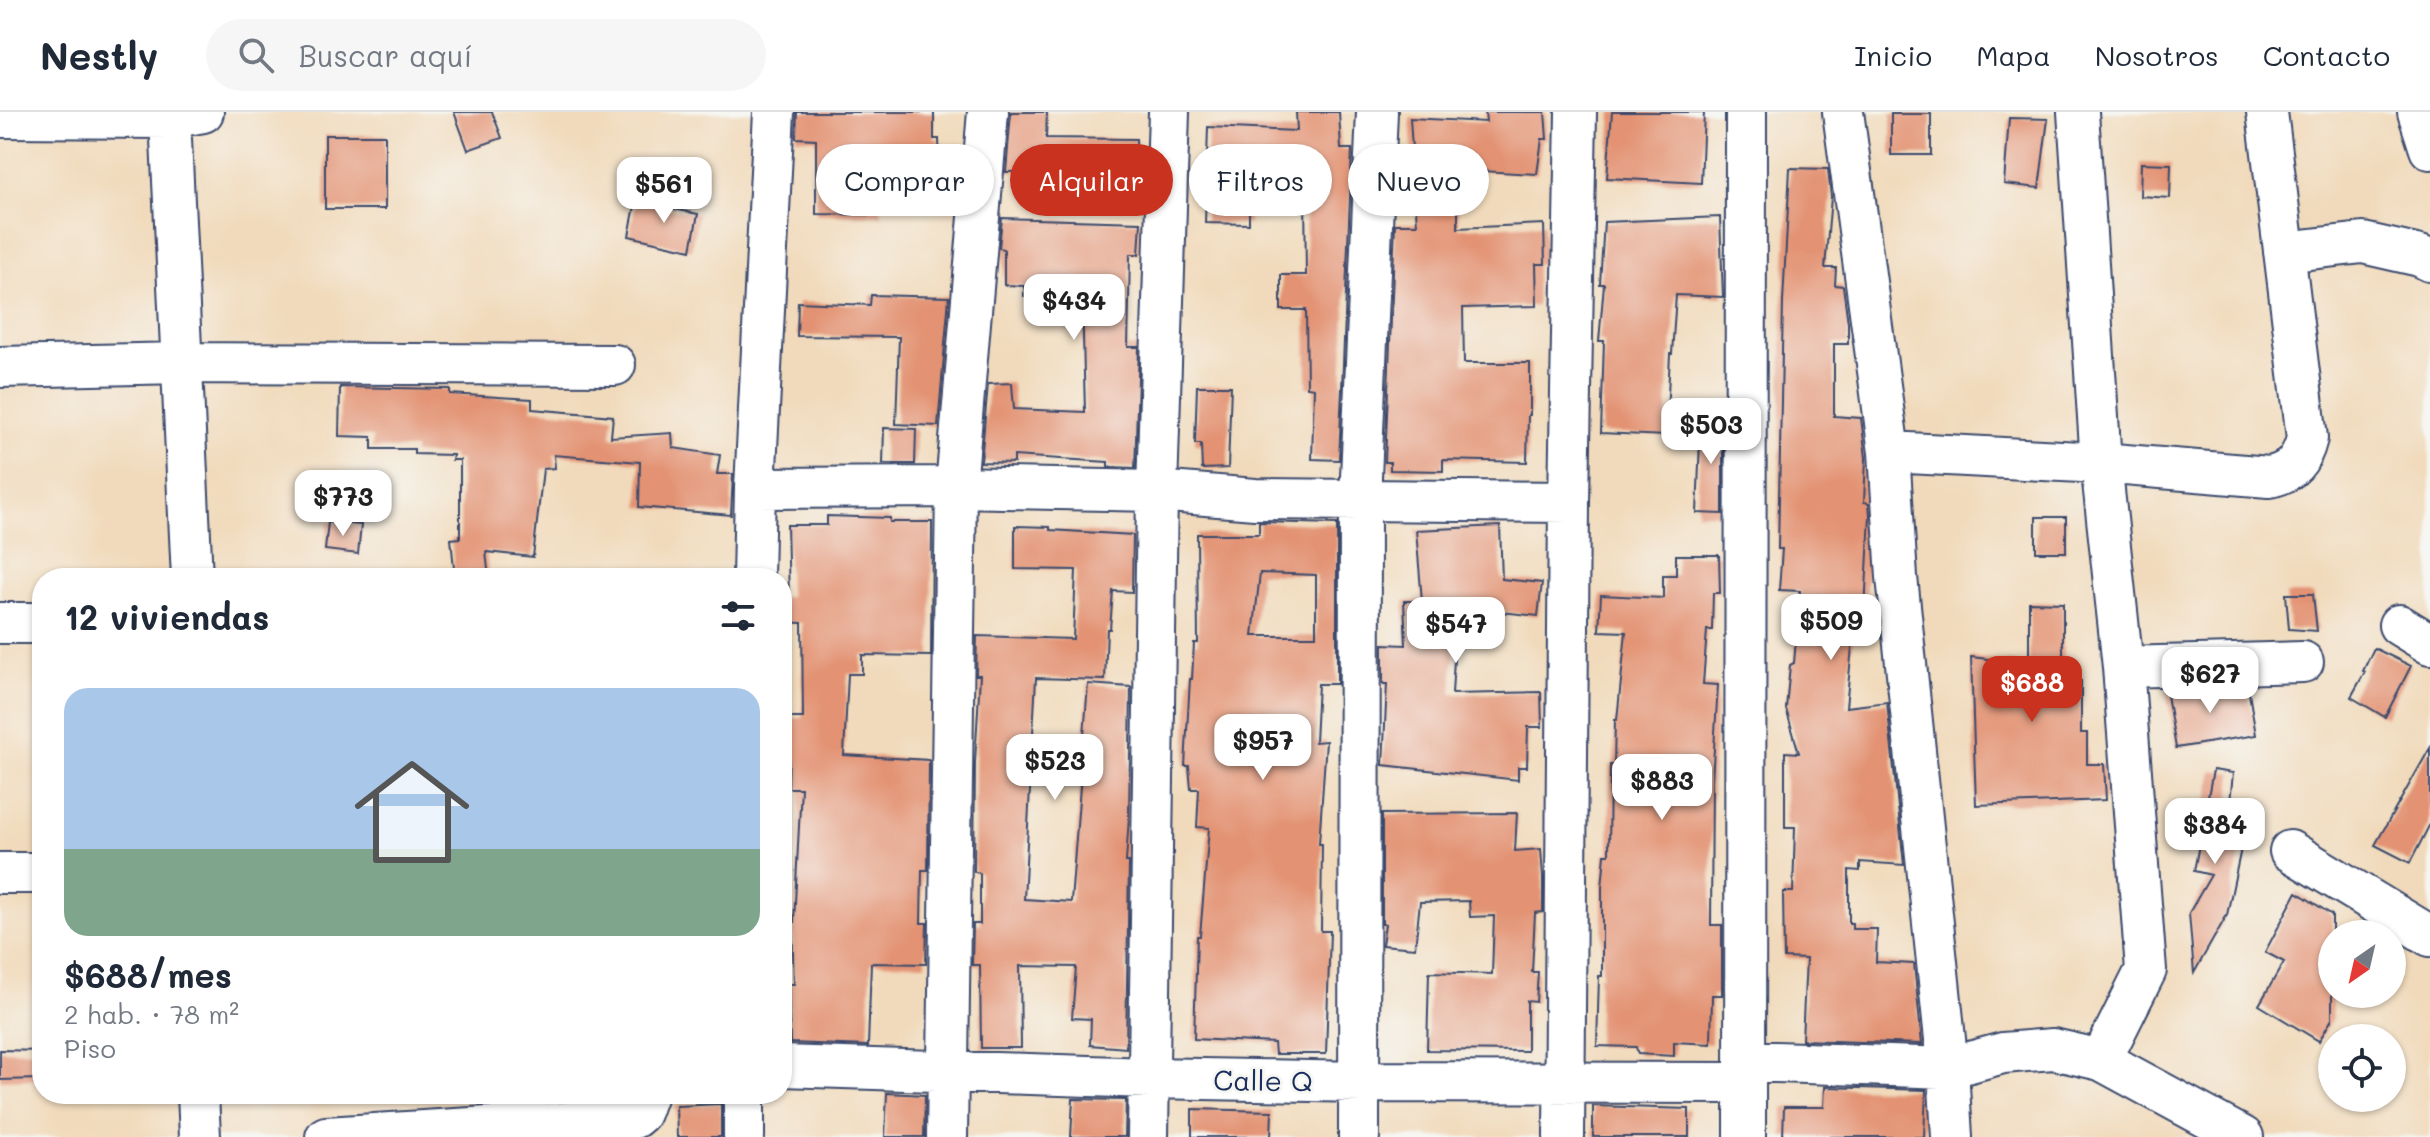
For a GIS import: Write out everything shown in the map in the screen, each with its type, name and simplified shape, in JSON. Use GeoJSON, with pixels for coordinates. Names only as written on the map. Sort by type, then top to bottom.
{"type":"FeatureCollection","features":[{"type":"Feature","properties":{"kind":"street"},"geometry":{"type":"LineString","coordinates":[[753,568],[774,112]]}},
{"type":"Feature","properties":{"kind":"street"},"geometry":{"type":"LineString","coordinates":[[947,1137],[956,487],[988,112]]}},
{"type":"Feature","properties":{"kind":"street"},"geometry":{"type":"LineString","coordinates":[[1148,1137],[1157,491],[1169,112]]}},
{"type":"Feature","properties":{"kind":"street"},"geometry":{"type":"LineString","coordinates":[[1359,1137],[1360,500],[1377,112]]}},
{"type":"Feature","properties":{"kind":"street"},"geometry":{"type":"LineString","coordinates":[[1564,1137],[1569,502],[1576,112]]}},
{"type":"Feature","properties":{"kind":"street"},"geometry":{"type":"LineString","coordinates":[[1745,1137],[1746,112]]}},
{"type":"Feature","properties":{"kind":"street"},"geometry":{"type":"LineString","coordinates":[[1843,112],[1889,452],[1897,577],[1948,1068],[1952,1137]]}},
{"type":"Feature","properties":{"kind":"street"},"geometry":{"type":"LineString","coordinates":[[2078,112],[2101,463],[2123,667],[2146,970],[2101,1060]]}},
{"type":"Feature","properties":{"kind":"street"},"geometry":{"type":"LineString","coordinates":[[1889,452],[2101,463],[2269,477],[2282,475],[2295,465],[2303,455],[2307,438],[2267,112]]}},
{"type":"Feature","properties":{"kind":"street"},"geometry":{"type":"LineString","coordinates":[[2418,112],[2430,149]]}},
{"type":"Feature","properties":{"kind":"street"},"geometry":{"type":"LineString","coordinates":[[0,117],[186,115],[183,363],[192,568]]}},
{"type":"Feature","properties":{"kind":"street"},"geometry":{"type":"LineString","coordinates":[[2284,252],[2363,243],[2430,261]]}},
{"type":"Feature","properties":{"kind":"street"},"geometry":{"type":"LineString","coordinates":[[0,367],[183,363],[615,365]]}},
{"type":"Feature","properties":{"kind":"street"},"geometry":{"type":"LineString","coordinates":[[755,488],[956,487],[1157,491],[1255,499],[1569,502]]}},
{"type":"Feature","properties":{"kind":"street"},"geometry":{"type":"LineString","coordinates":[[0,623],[32,623]]}},
{"type":"Feature","properties":{"kind":"street"},"geometry":{"type":"LineString","coordinates":[[2123,667],[2303,662]]}},
{"type":"Feature","properties":{"kind":"street"},"geometry":{"type":"LineString","coordinates":[[2290,851],[2430,936]]}},
{"type":"Feature","properties":{"kind":"street"},"geometry":{"type":"LineString","coordinates":[[0,873],[32,873]]}},
{"type":"Feature","properties":{"kind":"street"},"geometry":{"type":"LineString","coordinates":[[1948,1068],[2003,1053],[2053,1049],[2101,1060],[2232,1134]]}},
{"type":"Feature","properties":{"kind":"street","name":"Calle Q"},"geometry":{"type":"LineString","coordinates":[[792,1066],[1361,1082],[1565,1082],[1745,1072],[1948,1068]]}},
{"type":"Feature","properties":{"kind":"street"},"geometry":{"type":"LineString","coordinates":[[198,1104],[200,1137]]}},
{"type":"Feature","properties":{"kind":"street"},"geometry":{"type":"LineString","coordinates":[[326,1137],[634,1118],[643,1104]]}},
{"type":"Feature","properties":{"kind":"street"},"geometry":{"type":"LineString","coordinates":[[744,1104],[744,1137]]}},
{"type":"Feature","properties":{"kind":"building"},"geometry":{"type":"Polygon","coordinates":[[[454,112],[492,112],[502,138],[468,150],[454,112]]]}},
{"type":"Feature","properties":{"kind":"building"},"geometry":{"type":"Polygon","coordinates":[[[797,112],[934,112],[934,139],[939,139],[939,144],[816,144],[816,139],[796,138],[797,112]]]}},
{"type":"Feature","properties":{"kind":"building"},"geometry":{"type":"Polygon","coordinates":[[[1011,112],[1047,112],[1046,138],[1136,139],[1136,144],[1010,144],[1010,172],[1006,172],[1011,112]]]}},
{"type":"Feature","properties":{"kind":"building"},"geometry":{"type":"Polygon","coordinates":[[[1296,112],[1339,112],[1341,149],[1348,149],[1349,216],[1339,460],[1312,459],[1314,388],[1307,387],[1306,310],[1281,310],[1281,275],[1306,275],[1305,216],[1332,216],[1332,144],[1207,144],[1208,127],[1297,131],[1296,112]]]}},
{"type":"Feature","properties":{"kind":"building"},"geometry":{"type":"Polygon","coordinates":[[[1485,112],[1545,112],[1547,139],[1542,139],[1537,174],[1489,171],[1489,144],[1412,144],[1410,118],[1486,122],[1485,112]]]}},
{"type":"Feature","properties":{"kind":"building"},"geometry":{"type":"Polygon","coordinates":[[[1612,112],[1704,112],[1701,183],[1607,178],[1612,112]]]}},
{"type":"Feature","properties":{"kind":"building"},"geometry":{"type":"Polygon","coordinates":[[[1891,114],[1931,114],[1931,155],[1891,155],[1891,114]]]}},
{"type":"Feature","properties":{"kind":"building"},"geometry":{"type":"Polygon","coordinates":[[[2009,118],[2048,119],[2039,188],[2004,184],[2009,118]]]}},
{"type":"Feature","properties":{"kind":"building"},"geometry":{"type":"Polygon","coordinates":[[[325,135],[385,135],[385,209],[325,209],[325,135]]]}},
{"type":"Feature","properties":{"kind":"building"},"geometry":{"type":"Polygon","coordinates":[[[2141,163],[2171,164],[2170,198],[2140,196],[2141,163]]]}},
{"type":"Feature","properties":{"kind":"building"},"geometry":{"type":"Polygon","coordinates":[[[1790,168],[1828,169],[1831,197],[1825,268],[1836,268],[1835,285],[1843,286],[1848,323],[1848,344],[1834,344],[1834,416],[1861,418],[1866,458],[1864,502],[1869,503],[1870,515],[1864,628],[1854,627],[1846,707],[1887,702],[1904,865],[1860,862],[1860,871],[1849,870],[1849,923],[1852,923],[1852,929],[1877,929],[1876,962],[1914,964],[1922,1044],[1802,1040],[1806,959],[1784,958],[1783,892],[1793,892],[1795,827],[1785,827],[1785,752],[1799,753],[1786,709],[1790,665],[1794,663],[1800,591],[1779,590],[1782,549],[1778,549],[1783,302],[1790,168]]]}},
{"type":"Feature","properties":{"kind":"building"},"geometry":{"type":"Polygon","coordinates":[[[636,201],[698,214],[691,250],[629,236],[636,201]]]}},
{"type":"Feature","properties":{"kind":"building"},"geometry":{"type":"Polygon","coordinates":[[[1205,216],[1249,216],[1249,224],[1205,223],[1205,216]]]}},
{"type":"Feature","properties":{"kind":"building"},"geometry":{"type":"Polygon","coordinates":[[[1416,216],[1458,216],[1458,228],[1544,224],[1545,264],[1536,264],[1537,306],[1463,308],[1464,363],[1530,363],[1527,462],[1443,460],[1443,471],[1390,470],[1390,462],[1385,462],[1395,224],[1417,224],[1416,216]]]}},
{"type":"Feature","properties":{"kind":"building"},"geometry":{"type":"Polygon","coordinates":[[[1720,217],[1723,297],[1676,295],[1666,436],[1601,433],[1604,341],[1599,341],[1604,284],[1600,284],[1604,222],[1720,217]]]}},
{"type":"Feature","properties":{"kind":"building"},"geometry":{"type":"Polygon","coordinates":[[[1002,218],[1141,222],[1139,254],[1130,254],[1128,347],[1139,347],[1135,468],[1108,467],[1108,462],[1014,456],[1014,463],[981,462],[988,384],[1012,383],[1014,409],[1085,412],[1082,297],[1024,296],[1024,286],[1004,285],[1004,249],[999,248],[1002,218]]]}},
{"type":"Feature","properties":{"kind":"building"},"geometry":{"type":"Polygon","coordinates":[[[871,295],[949,297],[938,426],[896,424],[899,337],[797,336],[798,302],[870,305],[871,295]]]}},
{"type":"Feature","properties":{"kind":"building"},"geometry":{"type":"Polygon","coordinates":[[[1197,386],[1231,386],[1228,468],[1202,469],[1201,444],[1195,444],[1197,386]]]}},
{"type":"Feature","properties":{"kind":"building"},"geometry":{"type":"Polygon","coordinates":[[[340,387],[450,389],[450,394],[532,399],[532,409],[613,416],[611,437],[672,433],[673,448],[720,455],[717,474],[733,474],[731,515],[639,507],[640,462],[554,455],[555,468],[543,469],[533,557],[486,552],[488,568],[454,568],[451,539],[460,538],[460,460],[452,460],[453,455],[414,454],[414,449],[372,449],[372,437],[339,436],[340,387]]]}},
{"type":"Feature","properties":{"kind":"building"},"geometry":{"type":"Polygon","coordinates":[[[1701,416],[1723,417],[1723,514],[1697,513],[1701,416]]]}},
{"type":"Feature","properties":{"kind":"building"},"geometry":{"type":"Polygon","coordinates":[[[884,428],[916,429],[915,464],[883,464],[884,428]]]}},
{"type":"Feature","properties":{"kind":"building"},"geometry":{"type":"Polygon","coordinates":[[[827,516],[932,522],[931,656],[862,655],[862,674],[848,674],[844,755],[929,760],[928,870],[922,870],[921,923],[927,923],[926,964],[871,963],[868,1046],[792,1043],[792,922],[801,788],[792,788],[792,718],[803,718],[802,623],[792,622],[792,568],[788,568],[787,525],[827,525],[827,516]]]}},
{"type":"Feature","properties":{"kind":"building"},"geometry":{"type":"Polygon","coordinates":[[[2036,517],[2066,517],[2066,552],[2036,552],[2036,517]]]}},
{"type":"Feature","properties":{"kind":"building"},"geometry":{"type":"Polygon","coordinates":[[[328,522],[361,525],[358,554],[325,550],[328,522]]]}},
{"type":"Feature","properties":{"kind":"building"},"geometry":{"type":"Polygon","coordinates":[[[1259,522],[1337,524],[1337,684],[1318,684],[1315,742],[1326,741],[1319,844],[1322,844],[1321,931],[1330,931],[1326,1054],[1275,1054],[1274,1043],[1194,1039],[1197,936],[1200,936],[1209,828],[1197,827],[1199,789],[1191,789],[1189,766],[1185,766],[1190,679],[1194,643],[1198,643],[1197,534],[1259,534],[1259,522]],[[1260,573],[1253,636],[1316,636],[1316,575],[1260,573]]]}},
{"type":"Feature","properties":{"kind":"building"},"geometry":{"type":"Polygon","coordinates":[[[1015,526],[1133,535],[1132,592],[1113,591],[1110,629],[1107,629],[1105,680],[1036,678],[1024,899],[1071,902],[1088,684],[1131,687],[1126,862],[1129,862],[1126,1048],[1090,1045],[1091,1019],[1072,1018],[1076,967],[1020,966],[1021,1048],[981,1048],[980,965],[972,965],[973,924],[980,924],[980,873],[974,872],[980,675],[976,675],[977,636],[1073,639],[1076,570],[1015,569],[1015,526]]]}},
{"type":"Feature","properties":{"kind":"building"},"geometry":{"type":"Polygon","coordinates":[[[1500,526],[1502,579],[1542,583],[1538,616],[1457,607],[1452,694],[1541,692],[1542,727],[1528,727],[1527,767],[1518,767],[1518,780],[1383,765],[1387,684],[1383,684],[1383,644],[1406,645],[1404,601],[1422,601],[1416,530],[1500,526]]]}},
{"type":"Feature","properties":{"kind":"building"},"geometry":{"type":"Polygon","coordinates":[[[1676,555],[1719,555],[1720,593],[1713,593],[1712,630],[1707,630],[1703,684],[1718,685],[1712,781],[1711,925],[1722,925],[1722,995],[1712,995],[1711,1044],[1674,1042],[1674,1056],[1638,1054],[1636,1047],[1597,1046],[1599,976],[1602,976],[1602,888],[1605,854],[1609,854],[1610,765],[1614,765],[1615,720],[1626,632],[1599,631],[1601,595],[1663,598],[1663,575],[1676,575],[1676,555]]]}},
{"type":"Feature","properties":{"kind":"building"},"geometry":{"type":"Polygon","coordinates":[[[2286,594],[2313,594],[2317,631],[2289,629],[2286,594]]]}},
{"type":"Feature","properties":{"kind":"building"},"geometry":{"type":"Polygon","coordinates":[[[2029,602],[2063,603],[2063,680],[2081,681],[2081,733],[2087,733],[2087,764],[2104,764],[2106,800],[1976,805],[1971,657],[2029,664],[2029,602]]]}},
{"type":"Feature","properties":{"kind":"building"},"geometry":{"type":"Polygon","coordinates":[[[2374,648],[2411,666],[2385,717],[2351,697],[2374,648]]]}},
{"type":"Feature","properties":{"kind":"building"},"geometry":{"type":"Polygon","coordinates":[[[2248,687],[2256,735],[2176,748],[2166,689],[2248,687]]]}},
{"type":"Feature","properties":{"kind":"building"},"geometry":{"type":"Polygon","coordinates":[[[2430,748],[2430,824],[2410,863],[2375,845],[2430,748]]]}},
{"type":"Feature","properties":{"kind":"building"},"geometry":{"type":"Polygon","coordinates":[[[2213,770],[2233,773],[2226,841],[2230,842],[2240,823],[2246,825],[2227,915],[2194,973],[2189,913],[2211,875],[2194,871],[2213,770]]]}},
{"type":"Feature","properties":{"kind":"building"},"geometry":{"type":"Polygon","coordinates":[[[1517,813],[1515,851],[1541,849],[1543,876],[1543,912],[1535,913],[1532,972],[1538,972],[1536,1002],[1527,1001],[1527,1051],[1427,1050],[1429,972],[1492,974],[1494,916],[1470,917],[1469,901],[1420,902],[1415,948],[1382,945],[1385,924],[1382,924],[1382,814],[1517,813]]]}},
{"type":"Feature","properties":{"kind":"building"},"geometry":{"type":"Polygon","coordinates":[[[2297,892],[2332,915],[2332,920],[2318,920],[2318,1008],[2332,1008],[2332,1019],[2329,1024],[2318,1024],[2318,1040],[2259,1005],[2284,962],[2265,952],[2297,892]]]}},
{"type":"Feature","properties":{"kind":"building"},"geometry":{"type":"Polygon","coordinates":[[[0,1050],[32,1051],[32,1079],[0,1080],[0,1050]]]}},
{"type":"Feature","properties":{"kind":"building"},"geometry":{"type":"Polygon","coordinates":[[[1825,1087],[1926,1090],[1924,1137],[1783,1137],[1784,1107],[1824,1107],[1825,1087]]]}},
{"type":"Feature","properties":{"kind":"building"},"geometry":{"type":"Polygon","coordinates":[[[887,1093],[925,1095],[924,1137],[885,1137],[887,1093]]]}},
{"type":"Feature","properties":{"kind":"building"},"geometry":{"type":"Polygon","coordinates":[[[1073,1099],[1126,1100],[1125,1137],[1071,1137],[1073,1099]]]}},
{"type":"Feature","properties":{"kind":"building"},"geometry":{"type":"Polygon","coordinates":[[[721,1104],[721,1137],[677,1137],[676,1106],[721,1104]]]}},
{"type":"Feature","properties":{"kind":"building"},"geometry":{"type":"Polygon","coordinates":[[[1593,1106],[1689,1109],[1689,1137],[1593,1137],[1593,1106]]]}},
{"type":"Feature","properties":{"kind":"building"},"geometry":{"type":"Polygon","coordinates":[[[1192,1109],[1272,1111],[1271,1137],[1192,1137],[1192,1109]]]}}]}
